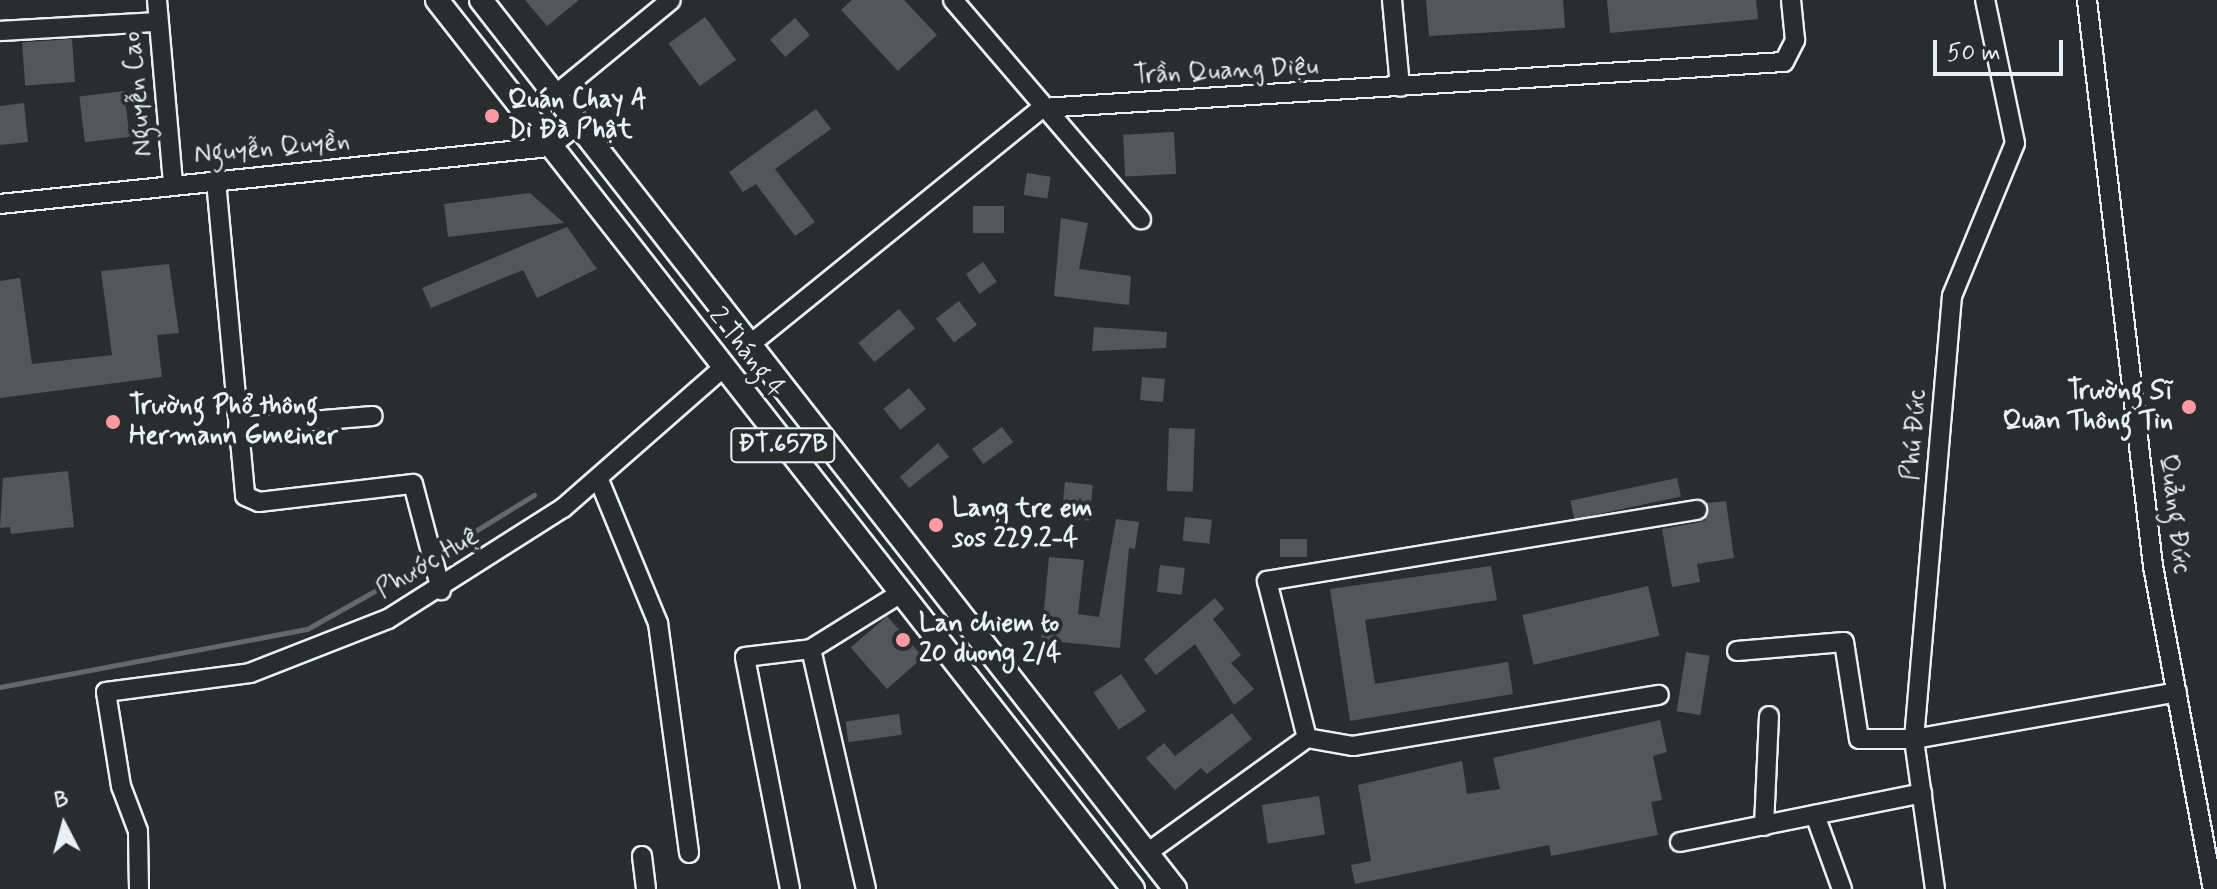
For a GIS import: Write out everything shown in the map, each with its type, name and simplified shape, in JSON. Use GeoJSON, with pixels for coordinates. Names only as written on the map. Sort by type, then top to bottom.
{"type":"FeatureCollection","features":[{"type":"Feature","properties":{"kind":"main road","name":"2 Tháng 4"},"geometry":{"type":"LineString","coordinates":[[437,0],[722,369],[1133,889]]}},
{"type":"Feature","properties":{"kind":"main road","name":"2 Tháng 4"},"geometry":{"type":"LineString","coordinates":[[481,0],[577,125],[753,342],[1175,889]]}},
{"type":"Feature","properties":{"kind":"street","name":"Nguyễn Cao"},"geometry":{"type":"LineString","coordinates":[[157,0],[173,184]]}},
{"type":"Feature","properties":{"kind":"street"},"geometry":{"type":"LineString","coordinates":[[554,96],[671,0]]}},
{"type":"Feature","properties":{"kind":"street"},"geometry":{"type":"LineString","coordinates":[[953,0],[1042,108],[1141,219]]}},
{"type":"Feature","properties":{"kind":"street"},"geometry":{"type":"LineString","coordinates":[[1392,0],[1400,87]]}},
{"type":"Feature","properties":{"kind":"street","name":"Trần Quang Diệu"},"geometry":{"type":"LineString","coordinates":[[1042,108],[1784,62],[1795,40],[1791,0]]}},
{"type":"Feature","properties":{"kind":"street","name":"Phú Đức"},"geometry":{"type":"LineString","coordinates":[[1935,889],[1914,739],[1952,296],[2015,143],[1985,0]]}},
{"type":"Feature","properties":{"kind":"street","name":"Quảng Đức"},"geometry":{"type":"LineString","coordinates":[[2087,0],[2153,566],[2213,889]]}},
{"type":"Feature","properties":{"kind":"street"},"geometry":{"type":"LineString","coordinates":[[0,31],[158,22]]}},
{"type":"Feature","properties":{"kind":"street"},"geometry":{"type":"LineString","coordinates":[[753,342],[1042,108]]}},
{"type":"Feature","properties":{"kind":"street"},"geometry":{"type":"LineString","coordinates":[[549,147],[577,125]]}},
{"type":"Feature","properties":{"kind":"street","name":"Nguyễn Quyền"},"geometry":{"type":"LineString","coordinates":[[0,204],[549,147]]}},
{"type":"Feature","properties":{"kind":"street"},"geometry":{"type":"LineString","coordinates":[[216,181],[238,427],[250,501],[413,484],[441,590]]}},
{"type":"Feature","properties":{"kind":"street","name":"Phước Huệ"},"geometry":{"type":"LineString","coordinates":[[139,889],[138,831],[121,786],[106,692],[285,663],[441,590],[599,480],[722,369]]}},
{"type":"Feature","properties":{"kind":"street"},"geometry":{"type":"LineString","coordinates":[[238,427],[373,416]]}},
{"type":"Feature","properties":{"kind":"street"},"geometry":{"type":"LineString","coordinates":[[599,480],[658,623],[689,853]]}},
{"type":"Feature","properties":{"kind":"street"},"geometry":{"type":"LineString","coordinates":[[1307,738],[1267,581],[1697,510]]}},
{"type":"Feature","properties":{"kind":"street"},"geometry":{"type":"LineString","coordinates":[[790,889],[745,657],[811,649],[901,593]]}},
{"type":"Feature","properties":{"kind":"street"},"geometry":{"type":"LineString","coordinates":[[1737,651],[1844,642],[1859,739],[1914,739],[2177,692]]}},
{"type":"Feature","properties":{"kind":"street"},"geometry":{"type":"LineString","coordinates":[[811,649],[866,889]]}},
{"type":"Feature","properties":{"kind":"street"},"geometry":{"type":"LineString","coordinates":[[1147,853],[1307,738],[1353,746],[1659,695]]}},
{"type":"Feature","properties":{"kind":"street"},"geometry":{"type":"LineString","coordinates":[[1764,826],[1769,716]]}},
{"type":"Feature","properties":{"kind":"street"},"geometry":{"type":"LineString","coordinates":[[1680,842],[1922,793]]}},
{"type":"Feature","properties":{"kind":"street"},"geometry":{"type":"LineString","coordinates":[[1815,815],[1842,889]]}},
{"type":"Feature","properties":{"kind":"street"},"geometry":{"type":"LineString","coordinates":[[642,856],[646,889]]}},
{"type":"Feature","properties":{"kind":"building"},"geometry":{"type":"Polygon","coordinates":[[[525,0],[579,0],[547,26],[525,0]]]}},
{"type":"Feature","properties":{"kind":"building"},"geometry":{"type":"Polygon","coordinates":[[[852,0],[904,0],[937,35],[898,71],[841,10],[852,0]]]}},
{"type":"Feature","properties":{"kind":"building"},"geometry":{"type":"Polygon","coordinates":[[[1426,0],[1563,0],[1565,28],[1429,36],[1426,0]]]}},
{"type":"Feature","properties":{"kind":"building"},"geometry":{"type":"Polygon","coordinates":[[[1607,0],[1756,0],[1758,19],[1610,33],[1607,0]]]}},
{"type":"Feature","properties":{"kind":"building"},"geometry":{"type":"Polygon","coordinates":[[[705,17],[736,60],[700,86],[669,43],[705,17]]]}},
{"type":"Feature","properties":{"kind":"building"},"geometry":{"type":"Polygon","coordinates":[[[795,18],[810,35],[785,57],[770,40],[795,18]]]}},
{"type":"Feature","properties":{"kind":"building"},"geometry":{"type":"Polygon","coordinates":[[[72,39],[75,82],[25,85],[22,42],[72,39]]]}},
{"type":"Feature","properties":{"kind":"building"},"geometry":{"type":"Polygon","coordinates":[[[124,91],[130,137],[85,142],[79,96],[124,91]]]}},
{"type":"Feature","properties":{"kind":"building"},"geometry":{"type":"Polygon","coordinates":[[[24,103],[28,142],[0,145],[0,106],[24,103]]]}},
{"type":"Feature","properties":{"kind":"building"},"geometry":{"type":"Polygon","coordinates":[[[816,109],[831,129],[775,169],[815,222],[795,236],[756,184],[743,192],[729,172],[816,109]]]}},
{"type":"Feature","properties":{"kind":"building"},"geometry":{"type":"Polygon","coordinates":[[[1174,132],[1176,174],[1125,177],[1123,135],[1174,132]]]}},
{"type":"Feature","properties":{"kind":"building"},"geometry":{"type":"Polygon","coordinates":[[[1027,173],[1051,177],[1047,198],[1024,195],[1027,173]]]}},
{"type":"Feature","properties":{"kind":"building"},"geometry":{"type":"Polygon","coordinates":[[[530,193],[564,223],[448,237],[444,204],[530,193]]]}},
{"type":"Feature","properties":{"kind":"building"},"geometry":{"type":"Polygon","coordinates":[[[973,206],[1004,206],[1004,233],[973,233],[973,206]]]}},
{"type":"Feature","properties":{"kind":"building"},"geometry":{"type":"Polygon","coordinates":[[[1061,218],[1088,223],[1079,269],[1131,276],[1129,305],[1054,296],[1061,218]]]}},
{"type":"Feature","properties":{"kind":"building"},"geometry":{"type":"Polygon","coordinates":[[[567,227],[597,269],[537,298],[523,270],[431,308],[422,288],[567,227]]]}},
{"type":"Feature","properties":{"kind":"building"},"geometry":{"type":"Polygon","coordinates":[[[983,262],[997,282],[980,294],[966,274],[983,262]]]}},
{"type":"Feature","properties":{"kind":"building"},"geometry":{"type":"Polygon","coordinates":[[[169,264],[179,333],[157,335],[162,377],[0,398],[0,281],[20,278],[32,364],[112,355],[101,271],[169,264]]]}},
{"type":"Feature","properties":{"kind":"building"},"geometry":{"type":"Polygon","coordinates":[[[959,301],[977,325],[954,342],[936,318],[959,301]]]}},
{"type":"Feature","properties":{"kind":"building"},"geometry":{"type":"Polygon","coordinates":[[[899,309],[915,328],[874,362],[858,343],[899,309]]]}},
{"type":"Feature","properties":{"kind":"building"},"geometry":{"type":"Polygon","coordinates":[[[1094,327],[1167,332],[1166,348],[1092,351],[1094,327]]]}},
{"type":"Feature","properties":{"kind":"building"},"geometry":{"type":"Polygon","coordinates":[[[1142,377],[1165,379],[1163,402],[1140,400],[1142,377]]]}},
{"type":"Feature","properties":{"kind":"building"},"geometry":{"type":"Polygon","coordinates":[[[909,388],[926,409],[900,430],[883,409],[909,388]]]}},
{"type":"Feature","properties":{"kind":"building"},"geometry":{"type":"Polygon","coordinates":[[[1002,427],[1013,442],[983,464],[972,449],[1002,427]]]}},
{"type":"Feature","properties":{"kind":"building"},"geometry":{"type":"Polygon","coordinates":[[[1169,428],[1195,429],[1193,492],[1167,491],[1169,428]]]}},
{"type":"Feature","properties":{"kind":"building"},"geometry":{"type":"Polygon","coordinates":[[[938,443],[949,457],[909,488],[900,477],[938,443]]]}},
{"type":"Feature","properties":{"kind":"building"},"geometry":{"type":"Polygon","coordinates":[[[68,471],[74,527],[11,534],[10,527],[0,528],[3,478],[68,471]]]}},
{"type":"Feature","properties":{"kind":"building"},"geometry":{"type":"Polygon","coordinates":[[[1677,478],[1681,497],[1574,519],[1570,501],[1677,478]]]}},
{"type":"Feature","properties":{"kind":"building"},"geometry":{"type":"Polygon","coordinates":[[[1065,482],[1093,485],[1089,521],[1061,518],[1065,482]]]}},
{"type":"Feature","properties":{"kind":"building"},"geometry":{"type":"Polygon","coordinates":[[[1726,501],[1734,558],[1697,564],[1700,582],[1672,587],[1662,529],[1705,521],[1707,503],[1726,501]]]}},
{"type":"Feature","properties":{"kind":"building"},"geometry":{"type":"Polygon","coordinates":[[[1185,517],[1212,520],[1209,544],[1182,541],[1185,517]]]}},
{"type":"Feature","properties":{"kind":"building"},"geometry":{"type":"Polygon","coordinates":[[[1116,519],[1139,522],[1135,549],[1129,548],[1120,648],[1041,640],[1049,557],[1084,560],[1078,614],[1099,617],[1116,519]]]}},
{"type":"Feature","properties":{"kind":"building"},"geometry":{"type":"Polygon","coordinates":[[[1280,539],[1307,539],[1307,557],[1280,557],[1280,539]]]}},
{"type":"Feature","properties":{"kind":"building"},"geometry":{"type":"Polygon","coordinates":[[[1160,565],[1185,568],[1182,595],[1157,592],[1160,565]]]}},
{"type":"Feature","properties":{"kind":"building"},"geometry":{"type":"Polygon","coordinates":[[[1491,566],[1497,600],[1365,620],[1375,684],[1508,662],[1513,694],[1350,721],[1330,589],[1491,566]]]}},
{"type":"Feature","properties":{"kind":"building"},"geometry":{"type":"Polygon","coordinates":[[[1648,586],[1659,636],[1534,665],[1522,615],[1648,586]]]}},
{"type":"Feature","properties":{"kind":"building"},"geometry":{"type":"Polygon","coordinates":[[[1215,598],[1224,609],[1213,619],[1241,655],[1231,663],[1254,689],[1234,705],[1195,644],[1156,675],[1144,659],[1215,598]]]}},
{"type":"Feature","properties":{"kind":"building"},"geometry":{"type":"Polygon","coordinates":[[[887,616],[923,658],[887,689],[851,647],[887,616]]]}},
{"type":"Feature","properties":{"kind":"building"},"geometry":{"type":"Polygon","coordinates":[[[1686,652],[1710,656],[1700,715],[1677,711],[1686,652]]]}},
{"type":"Feature","properties":{"kind":"building"},"geometry":{"type":"Polygon","coordinates":[[[1121,674],[1146,711],[1119,730],[1094,692],[1121,674]]]}},
{"type":"Feature","properties":{"kind":"building"},"geometry":{"type":"Polygon","coordinates":[[[1232,713],[1252,739],[1207,774],[1201,768],[1175,790],[1146,758],[1164,743],[1175,756],[1232,713]]]}},
{"type":"Feature","properties":{"kind":"building"},"geometry":{"type":"Polygon","coordinates":[[[899,714],[902,735],[848,742],[846,722],[899,714]]]}},
{"type":"Feature","properties":{"kind":"building"},"geometry":{"type":"Polygon","coordinates":[[[1660,720],[1667,752],[1653,756],[1662,800],[1651,802],[1658,835],[1551,856],[1549,845],[1355,884],[1351,865],[1371,861],[1358,785],[1462,761],[1467,794],[1500,789],[1493,758],[1660,720]]]}},
{"type":"Feature","properties":{"kind":"building"},"geometry":{"type":"Polygon","coordinates":[[[1319,796],[1325,835],[1268,844],[1262,805],[1319,796]]]}},
{"type":"Feature","properties":{"kind":"waterway"},"geometry":{"type":"LineString","coordinates":[[436,555],[534,495]]}},
{"type":"Feature","properties":{"kind":"waterway"},"geometry":{"type":"LineString","coordinates":[[0,687],[307,629],[428,561]]}},
{"type":"Feature","properties":{"kind":"place","name":"Quán Chay A Di Đà Phật"},"geometry":{"type":"Point","coordinates":[492,116]}},
{"type":"Feature","properties":{"kind":"place","name":"Trường Sĩ Quan Thông Tin"},"geometry":{"type":"Point","coordinates":[2189,407]}},
{"type":"Feature","properties":{"kind":"place","name":"Trường Phổ thông Hermann Gmeiner"},"geometry":{"type":"Point","coordinates":[113,422]}},
{"type":"Feature","properties":{"kind":"place","name":"Lang tre em sos 229.2-4"},"geometry":{"type":"Point","coordinates":[936,525]}},
{"type":"Feature","properties":{"kind":"place","name":"Lan chiem to 20 duong 2/4"},"geometry":{"type":"Point","coordinates":[903,640]}}]}
